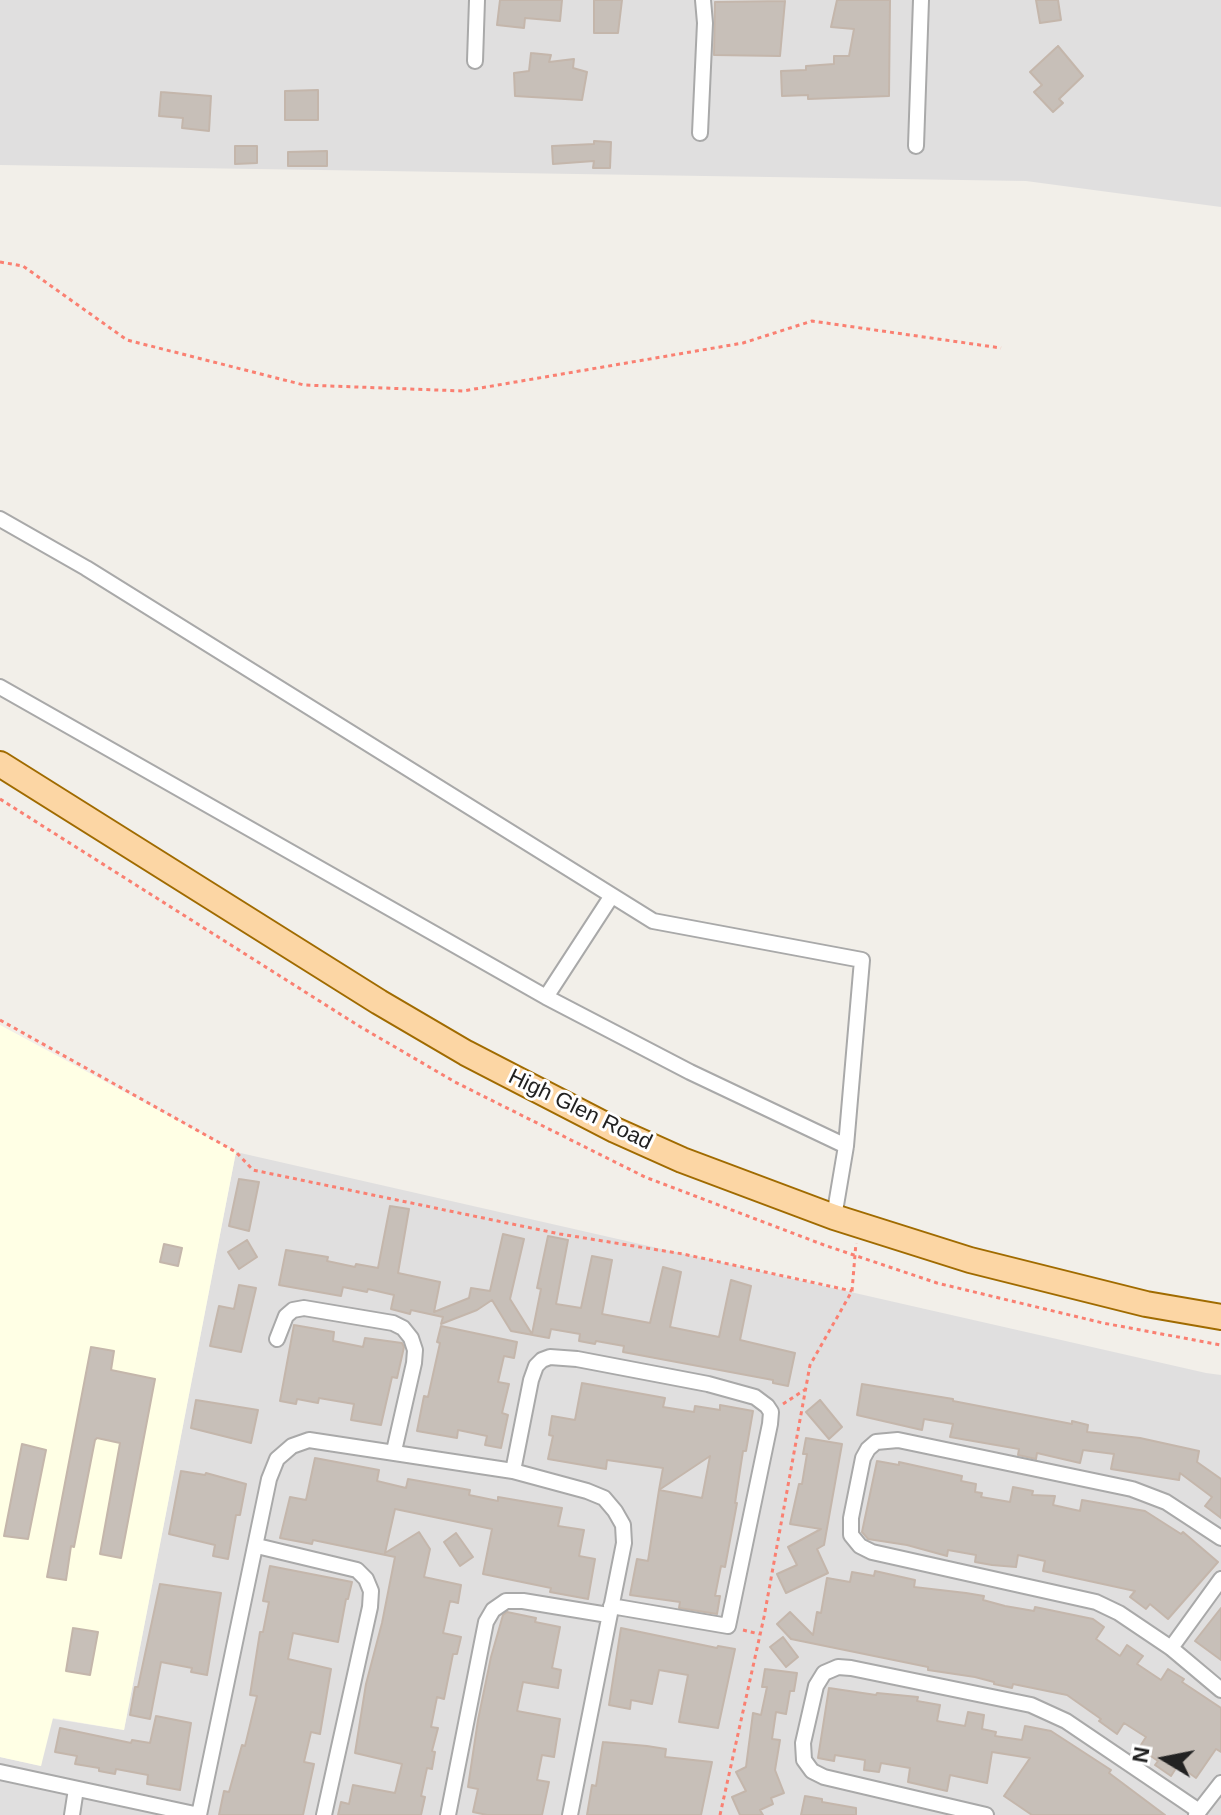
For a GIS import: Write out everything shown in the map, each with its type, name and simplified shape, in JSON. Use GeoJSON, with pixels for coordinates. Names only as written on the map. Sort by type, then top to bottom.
{"type":"FeatureCollection","features":[{"type":"Feature","properties":{"kind":"main road","name":"High Glen Road"},"geometry":{"type":"LineString","coordinates":[[0,764],[379,1002],[466,1053],[629,1136],[682,1160],[834,1217],[970,1260],[1146,1304],[1221,1317]]}},
{"type":"Feature","properties":{"kind":"street"},"geometry":{"type":"LineString","coordinates":[[475,61],[477,0]]}},
{"type":"Feature","properties":{"kind":"street"},"geometry":{"type":"LineString","coordinates":[[700,133],[705,23],[703,0]]}},
{"type":"Feature","properties":{"kind":"street"},"geometry":{"type":"LineString","coordinates":[[916,146],[921,0]]}},
{"type":"Feature","properties":{"kind":"street"},"geometry":{"type":"LineString","coordinates":[[0,519],[99,577],[653,921],[862,960],[846,1146],[834,1217]]}},
{"type":"Feature","properties":{"kind":"street"},"geometry":{"type":"LineString","coordinates":[[0,687],[546,997],[690,1072],[846,1146]]}},
{"type":"Feature","properties":{"kind":"street"},"geometry":{"type":"LineString","coordinates":[[546,997],[611,897]]}},
{"type":"Feature","properties":{"kind":"street"},"geometry":{"type":"LineString","coordinates":[[277,1339],[286,1316],[293,1310],[304,1308],[393,1323],[403,1328],[415,1350],[394,1451]]}},
{"type":"Feature","properties":{"kind":"street"},"geometry":{"type":"LineString","coordinates":[[448,1815],[486,1622],[493,1610],[506,1601],[728,1626],[771,1412],[755,1397],[708,1384],[577,1359],[550,1357],[536,1366],[531,1380],[513,1471]]}},
{"type":"Feature","properties":{"kind":"street"},"geometry":{"type":"LineString","coordinates":[[0,1772],[199,1815],[269,1479],[277,1459],[292,1446],[309,1440],[513,1471],[587,1491],[604,1498],[615,1511],[623,1525],[624,1543],[570,1815]]}},
{"type":"Feature","properties":{"kind":"street"},"geometry":{"type":"LineString","coordinates":[[1221,1538],[1166,1502],[1132,1489],[898,1440],[876,1442],[863,1458],[851,1518],[851,1535],[860,1546],[872,1552],[1096,1602],[1119,1613],[1171,1648],[1221,1690]]}},
{"type":"Feature","properties":{"kind":"street"},"geometry":{"type":"LineString","coordinates":[[257,1546],[357,1570],[366,1579],[371,1591],[324,1815]]}},
{"type":"Feature","properties":{"kind":"street"},"geometry":{"type":"LineString","coordinates":[[1171,1648],[1221,1579]]}},
{"type":"Feature","properties":{"kind":"street"},"geometry":{"type":"LineString","coordinates":[[986,1815],[824,1777],[812,1771],[804,1760],[803,1743],[816,1686],[824,1673],[838,1667],[851,1668],[1031,1705],[1066,1721],[1197,1813],[1221,1783]]}},
{"type":"Feature","properties":{"kind":"street"},"geometry":{"type":"LineString","coordinates":[[72,1815],[76,1789]]}},
{"type":"Feature","properties":{"kind":"path"},"geometry":{"type":"LineString","coordinates":[[0,262],[23,266],[127,340],[304,385],[463,391],[743,343],[812,321],[1001,348]]}},
{"type":"Feature","properties":{"kind":"path"},"geometry":{"type":"LineString","coordinates":[[0,1020],[236,1152],[253,1170],[560,1234],[683,1254],[852,1291]]}},
{"type":"Feature","properties":{"kind":"path"},"geometry":{"type":"LineString","coordinates":[[720,1815],[761,1634],[810,1365],[852,1291],[858,1224]]}},
{"type":"Feature","properties":{"kind":"path"},"geometry":{"type":"LineString","coordinates":[[1005,1301],[1221,1345]]}},
{"type":"Feature","properties":{"kind":"path"},"geometry":{"type":"LineString","coordinates":[[771,1412],[806,1389]]}},
{"type":"Feature","properties":{"kind":"path"},"geometry":{"type":"LineString","coordinates":[[728,1626],[761,1634]]}},
{"type":"Feature","properties":{"kind":"shaded area"},"geometry":{"type":"Polygon","coordinates":[[[0,0],[1221,0],[1221,207],[1026,181],[0,165],[0,0]]]}},
{"type":"Feature","properties":{"kind":"shaded area"},"geometry":{"type":"Polygon","coordinates":[[[0,1025],[236,1152],[124,1730],[53,1718],[41,1766],[0,1757],[0,1025]]]}},
{"type":"Feature","properties":{"kind":"shaded area"},"geometry":{"type":"Polygon","coordinates":[[[236,1152],[1221,1375],[1221,1815],[0,1815],[0,1757],[41,1766],[48,1718],[124,1730],[236,1152]]]}},
{"type":"Feature","properties":{"kind":"building"},"geometry":{"type":"Polygon","coordinates":[[[500,0],[562,0],[560,21],[525,18],[524,28],[497,25],[500,0]]]}},
{"type":"Feature","properties":{"kind":"building"},"geometry":{"type":"Polygon","coordinates":[[[594,0],[622,0],[618,33],[594,33],[594,0]]]}},
{"type":"Feature","properties":{"kind":"building"},"geometry":{"type":"Polygon","coordinates":[[[837,0],[890,0],[889,96],[808,99],[808,95],[782,96],[781,71],[834,64],[834,56],[849,56],[854,29],[831,27],[837,0]]]}},
{"type":"Feature","properties":{"kind":"building"},"geometry":{"type":"Polygon","coordinates":[[[1036,0],[1058,0],[1061,20],[1040,23],[1036,0]]]}},
{"type":"Feature","properties":{"kind":"building"},"geometry":{"type":"Polygon","coordinates":[[[785,1],[780,56],[714,55],[715,2],[785,1]]]}},
{"type":"Feature","properties":{"kind":"building"},"geometry":{"type":"Polygon","coordinates":[[[1058,46],[1083,76],[1059,99],[1063,103],[1053,112],[1034,92],[1042,85],[1030,72],[1058,46]]]}},
{"type":"Feature","properties":{"kind":"building"},"geometry":{"type":"Polygon","coordinates":[[[531,53],[551,55],[549,62],[574,59],[573,68],[587,72],[582,100],[515,96],[514,73],[529,71],[531,53]]]}},
{"type":"Feature","properties":{"kind":"building"},"geometry":{"type":"Polygon","coordinates":[[[318,90],[318,120],[285,120],[285,91],[318,90]]]}},
{"type":"Feature","properties":{"kind":"building"},"geometry":{"type":"Polygon","coordinates":[[[161,92],[211,96],[209,131],[182,128],[183,118],[159,116],[161,92]]]}},
{"type":"Feature","properties":{"kind":"building"},"geometry":{"type":"Polygon","coordinates":[[[594,141],[611,142],[610,168],[593,168],[594,161],[553,164],[552,146],[594,144],[594,141]]]}},
{"type":"Feature","properties":{"kind":"building"},"geometry":{"type":"Polygon","coordinates":[[[235,146],[257,146],[257,163],[235,164],[235,146]]]}},
{"type":"Feature","properties":{"kind":"building"},"geometry":{"type":"Polygon","coordinates":[[[327,151],[327,166],[288,166],[288,152],[327,151]]]}},
{"type":"Feature","properties":{"kind":"building"},"geometry":{"type":"Polygon","coordinates":[[[239,1179],[259,1182],[249,1231],[229,1226],[239,1179]]]}},
{"type":"Feature","properties":{"kind":"building"},"geometry":{"type":"Polygon","coordinates":[[[390,1206],[409,1209],[398,1273],[440,1282],[434,1312],[469,1298],[471,1288],[490,1291],[503,1234],[524,1239],[510,1299],[532,1334],[541,1289],[537,1288],[548,1236],[568,1240],[556,1304],[581,1308],[592,1256],[612,1260],[602,1314],[650,1323],[663,1267],[681,1272],[670,1327],[719,1337],[731,1280],[751,1286],[740,1340],[795,1353],[788,1386],[773,1383],[773,1380],[623,1352],[624,1346],[579,1341],[580,1334],[551,1329],[549,1338],[511,1331],[492,1300],[477,1310],[441,1324],[443,1317],[391,1309],[394,1295],[343,1287],[341,1296],[279,1285],[286,1250],[328,1257],[327,1261],[355,1267],[356,1264],[378,1268],[390,1206]]]}},
{"type":"Feature","properties":{"kind":"building"},"geometry":{"type":"Polygon","coordinates":[[[247,1240],[257,1257],[239,1269],[228,1252],[247,1240]]]}},
{"type":"Feature","properties":{"kind":"building"},"geometry":{"type":"Polygon","coordinates":[[[164,1244],[182,1248],[178,1266],[160,1262],[164,1244]]]}},
{"type":"Feature","properties":{"kind":"building"},"geometry":{"type":"Polygon","coordinates":[[[239,1285],[256,1288],[241,1352],[210,1346],[219,1306],[234,1309],[239,1285]]]}},
{"type":"Feature","properties":{"kind":"building"},"geometry":{"type":"Polygon","coordinates":[[[294,1325],[334,1332],[333,1341],[363,1347],[365,1338],[402,1343],[404,1347],[397,1378],[392,1377],[381,1425],[351,1420],[354,1404],[319,1398],[318,1403],[297,1399],[296,1404],[280,1401],[294,1325]]]}},
{"type":"Feature","properties":{"kind":"building"},"geometry":{"type":"Polygon","coordinates":[[[441,1326],[517,1342],[514,1358],[504,1356],[498,1382],[509,1384],[502,1413],[508,1415],[501,1448],[485,1445],[487,1436],[458,1430],[457,1438],[417,1431],[424,1396],[428,1397],[441,1326]]]}},
{"type":"Feature","properties":{"kind":"building"},"geometry":{"type":"Polygon","coordinates":[[[91,1347],[114,1351],[111,1370],[155,1379],[121,1558],[100,1554],[120,1443],[97,1438],[66,1580],[47,1577],[91,1347]]]}},
{"type":"Feature","properties":{"kind":"building"},"geometry":{"type":"Polygon","coordinates":[[[582,1383],[665,1398],[663,1407],[694,1412],[695,1406],[720,1410],[720,1405],[753,1411],[746,1451],[743,1451],[725,1567],[721,1566],[715,1596],[720,1596],[717,1614],[679,1608],[680,1602],[630,1595],[637,1559],[648,1561],[659,1490],[663,1468],[607,1460],[606,1469],[548,1459],[553,1436],[549,1435],[552,1416],[575,1420],[582,1383]],[[710,1456],[659,1490],[702,1498],[710,1456]]]}},
{"type":"Feature","properties":{"kind":"building"},"geometry":{"type":"Polygon","coordinates":[[[862,1384],[1072,1424],[1072,1421],[1088,1425],[1087,1432],[1140,1438],[1199,1451],[1197,1462],[1221,1479],[1221,1518],[1205,1506],[1212,1497],[1180,1473],[1179,1480],[1111,1469],[1114,1454],[1083,1450],[1080,1463],[1037,1453],[1036,1459],[1018,1455],[1019,1449],[950,1437],[953,1424],[924,1419],[922,1430],[857,1415],[862,1384]]]}},
{"type":"Feature","properties":{"kind":"building"},"geometry":{"type":"Polygon","coordinates":[[[196,1400],[258,1410],[251,1443],[191,1428],[196,1400]]]}},
{"type":"Feature","properties":{"kind":"building"},"geometry":{"type":"Polygon","coordinates":[[[820,1400],[842,1427],[829,1439],[806,1412],[820,1400]]]}},
{"type":"Feature","properties":{"kind":"building"},"geometry":{"type":"Polygon","coordinates":[[[806,1438],[842,1444],[824,1545],[817,1549],[828,1573],[786,1593],[777,1574],[797,1565],[788,1547],[821,1529],[790,1524],[799,1484],[802,1484],[806,1438]]]}},
{"type":"Feature","properties":{"kind":"building"},"geometry":{"type":"Polygon","coordinates":[[[22,1444],[46,1450],[28,1539],[4,1536],[22,1444]]]}},
{"type":"Feature","properties":{"kind":"building"},"geometry":{"type":"Polygon","coordinates":[[[315,1458],[379,1470],[377,1481],[406,1488],[408,1479],[470,1490],[469,1495],[498,1501],[498,1497],[562,1508],[558,1526],[584,1530],[579,1556],[595,1559],[588,1599],[550,1592],[551,1588],[483,1574],[492,1529],[395,1509],[385,1553],[419,1532],[430,1549],[424,1577],[461,1585],[458,1603],[450,1601],[443,1633],[461,1637],[457,1654],[453,1654],[444,1699],[437,1697],[431,1727],[438,1728],[432,1751],[435,1752],[432,1769],[427,1768],[421,1796],[425,1797],[421,1815],[338,1815],[341,1802],[349,1804],[353,1785],[395,1793],[402,1764],[355,1753],[366,1684],[395,1557],[313,1540],[312,1544],[280,1538],[290,1497],[306,1500],[315,1458]]]}},
{"type":"Feature","properties":{"kind":"building"},"geometry":{"type":"Polygon","coordinates":[[[877,1461],[899,1465],[899,1462],[962,1476],[961,1481],[976,1484],[975,1492],[982,1493],[981,1497],[1010,1502],[1013,1487],[1033,1491],[1032,1495],[1055,1496],[1053,1505],[1080,1511],[1082,1500],[1145,1511],[1181,1534],[1183,1532],[1218,1562],[1168,1619],[1150,1604],[1146,1609],[1130,1597],[1135,1591],[1043,1571],[1045,1561],[1018,1555],[1016,1567],[992,1565],[975,1562],[976,1555],[948,1550],[947,1556],[868,1539],[862,1532],[877,1461]]]}},
{"type":"Feature","properties":{"kind":"building"},"geometry":{"type":"Polygon","coordinates":[[[181,1471],[206,1473],[246,1484],[240,1515],[236,1515],[228,1559],[213,1556],[215,1545],[169,1534],[181,1471]]]}},
{"type":"Feature","properties":{"kind":"building"},"geometry":{"type":"Polygon","coordinates":[[[456,1533],[473,1557],[460,1566],[444,1542],[456,1533]]]}},
{"type":"Feature","properties":{"kind":"building"},"geometry":{"type":"Polygon","coordinates":[[[270,1566],[352,1582],[338,1642],[293,1633],[288,1659],[331,1669],[320,1734],[311,1732],[304,1762],[314,1764],[303,1815],[219,1815],[224,1791],[229,1792],[242,1745],[245,1746],[257,1696],[250,1695],[260,1632],[263,1632],[269,1602],[263,1601],[270,1566]]]}},
{"type":"Feature","properties":{"kind":"building"},"geometry":{"type":"Polygon","coordinates":[[[875,1571],[915,1580],[914,1587],[984,1596],[983,1600],[1005,1606],[1034,1611],[1035,1607],[1093,1619],[1104,1627],[1096,1639],[1120,1656],[1127,1645],[1143,1656],[1137,1664],[1161,1680],[1168,1669],[1221,1708],[1221,1752],[1216,1749],[1196,1778],[1178,1765],[1171,1776],[1155,1765],[1158,1761],[1139,1748],[1146,1737],[1124,1723],[1117,1734],[1067,1695],[1013,1684],[1012,1688],[975,1677],[928,1670],[928,1667],[791,1639],[777,1624],[790,1612],[813,1635],[817,1612],[821,1613],[827,1578],[850,1582],[852,1572],[874,1576],[875,1571]]]}},
{"type":"Feature","properties":{"kind":"building"},"geometry":{"type":"Polygon","coordinates":[[[160,1584],[221,1593],[207,1675],[191,1672],[192,1668],[161,1662],[150,1719],[130,1715],[160,1584]]]}},
{"type":"Feature","properties":{"kind":"building"},"geometry":{"type":"Polygon","coordinates":[[[1221,1608],[1221,1660],[1195,1641],[1221,1608]]]}},
{"type":"Feature","properties":{"kind":"building"},"geometry":{"type":"Polygon","coordinates":[[[507,1612],[560,1627],[552,1668],[561,1670],[558,1688],[523,1682],[517,1711],[560,1719],[554,1757],[542,1755],[537,1780],[549,1782],[542,1815],[473,1812],[478,1789],[468,1787],[491,1657],[503,1615],[507,1612]]]}},
{"type":"Feature","properties":{"kind":"building"},"geometry":{"type":"Polygon","coordinates":[[[73,1628],[98,1632],[90,1675],[66,1671],[73,1628]]]}},
{"type":"Feature","properties":{"kind":"building"},"geometry":{"type":"Polygon","coordinates":[[[621,1628],[735,1649],[718,1728],[679,1722],[688,1675],[659,1670],[652,1704],[631,1700],[630,1709],[609,1705],[621,1628]]]}},
{"type":"Feature","properties":{"kind":"building"},"geometry":{"type":"Polygon","coordinates":[[[783,1637],[798,1657],[786,1667],[770,1647],[783,1637]]]}},
{"type":"Feature","properties":{"kind":"building"},"geometry":{"type":"Polygon","coordinates":[[[765,1669],[797,1673],[786,1714],[776,1712],[772,1739],[780,1740],[775,1770],[784,1793],[771,1798],[773,1804],[760,1810],[763,1815],[740,1815],[732,1797],[746,1791],[736,1772],[746,1767],[753,1713],[761,1715],[767,1687],[762,1687],[765,1669]]]}},
{"type":"Feature","properties":{"kind":"building"},"geometry":{"type":"Polygon","coordinates":[[[829,1688],[918,1697],[917,1701],[940,1705],[937,1721],[965,1726],[968,1712],[984,1715],[982,1729],[996,1732],[995,1736],[1022,1740],[1025,1726],[1051,1731],[1111,1770],[1109,1773],[1165,1815],[1032,1815],[1004,1796],[1030,1758],[992,1752],[987,1783],[950,1775],[947,1791],[908,1782],[910,1768],[881,1763],[879,1772],[864,1770],[865,1760],[835,1755],[834,1761],[818,1758],[829,1688]]]}},
{"type":"Feature","properties":{"kind":"building"},"geometry":{"type":"Polygon","coordinates":[[[156,1716],[191,1723],[180,1790],[147,1784],[148,1775],[116,1769],[115,1774],[75,1764],[77,1756],[55,1752],[60,1728],[131,1743],[132,1740],[150,1743],[156,1716]]]}},
{"type":"Feature","properties":{"kind":"building"},"geometry":{"type":"Polygon","coordinates":[[[603,1742],[666,1749],[665,1757],[712,1762],[701,1815],[587,1815],[592,1785],[596,1786],[603,1742]]]}},
{"type":"Feature","properties":{"kind":"building"},"geometry":{"type":"Polygon","coordinates":[[[805,1796],[856,1808],[856,1815],[801,1815],[805,1796]]]}}]}
